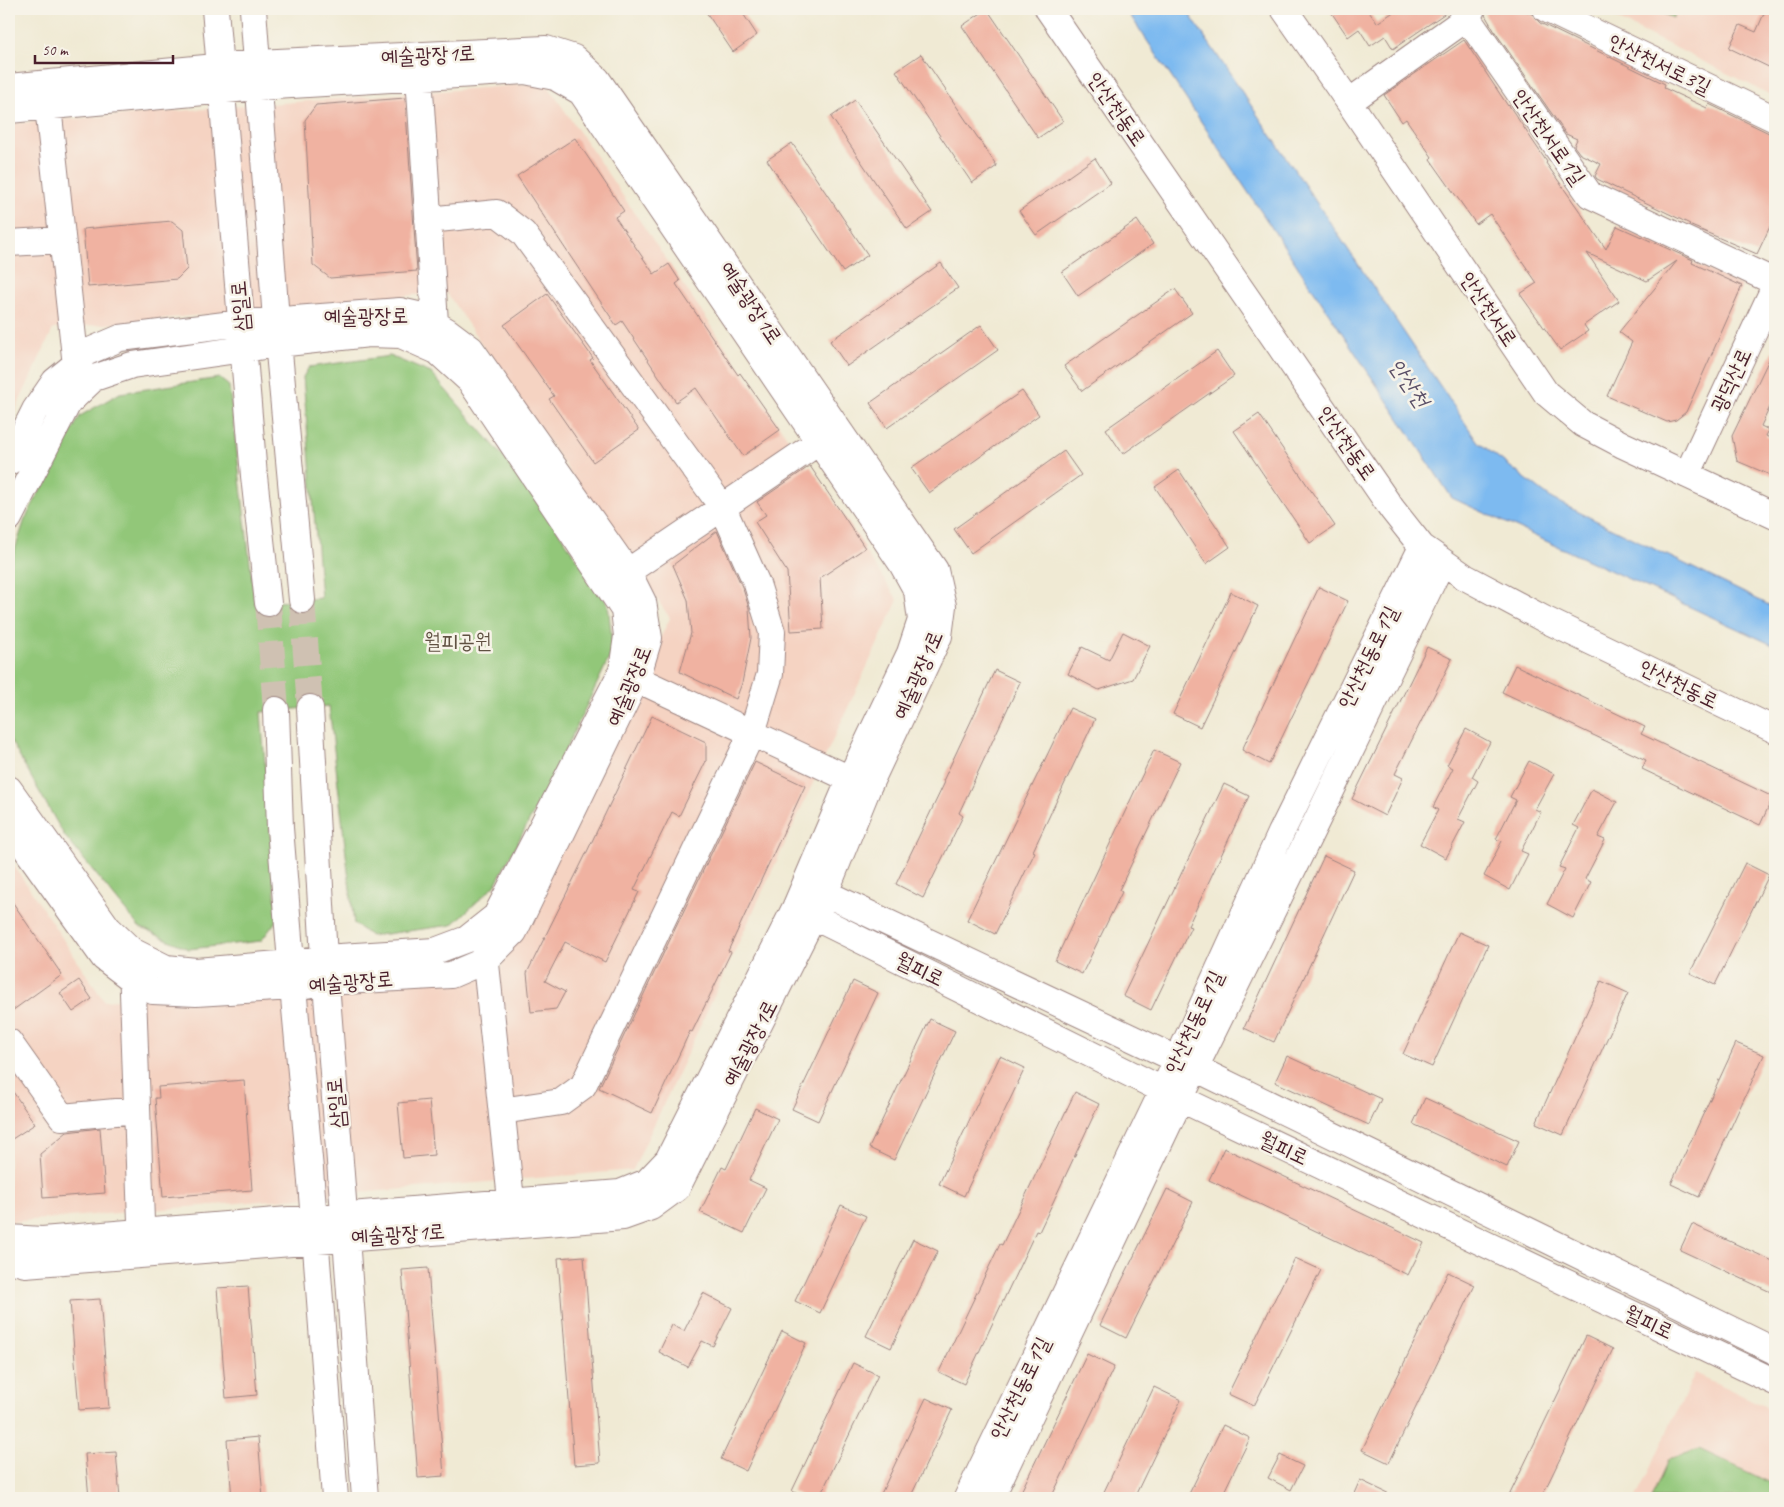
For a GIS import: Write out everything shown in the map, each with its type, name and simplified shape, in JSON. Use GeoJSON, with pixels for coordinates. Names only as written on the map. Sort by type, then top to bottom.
{"type":"FeatureCollection","features":[{"type":"Feature","properties":{"kind":"street","name":"삼일로"},"geometry":{"type":"LineString","coordinates":[[215,9],[254,476],[268,603]]}},
{"type":"Feature","properties":{"kind":"street","name":"삼일로"},"geometry":{"type":"LineString","coordinates":[[252,9],[277,332],[302,600]]}},
{"type":"Feature","properties":{"kind":"street","name":"안산천동로"},"geometry":{"type":"LineString","coordinates":[[1048,9],[1392,509],[1432,555],[1465,577],[1544,619],[1775,730]]}},
{"type":"Feature","properties":{"kind":"street","name":"안산천서로"},"geometry":{"type":"LineString","coordinates":[[1284,9],[1546,393],[1583,424],[1623,445],[1775,516]]}},
{"type":"Feature","properties":{"kind":"street","name":"안산천서로3길"},"geometry":{"type":"LineString","coordinates":[[1546,9],[1775,119]]}},
{"type":"Feature","properties":{"kind":"street"},"geometry":{"type":"LineString","coordinates":[[1349,102],[1466,12]]}},
{"type":"Feature","properties":{"kind":"street","name":"안산천서로1길"},"geometry":{"type":"LineString","coordinates":[[1466,12],[1590,195],[1775,282]]}},
{"type":"Feature","properties":{"kind":"street","name":"예술광장1로"},"geometry":{"type":"LineString","coordinates":[[9,88],[46,95],[257,75],[418,66],[525,71],[555,77],[581,92],[828,436],[917,591],[921,620],[910,653],[816,888],[668,1160],[647,1182],[620,1193],[512,1214],[142,1243],[25,1264],[9,1260]]}},
{"type":"Feature","properties":{"kind":"street"},"geometry":{"type":"LineString","coordinates":[[418,66],[437,351]]}},
{"type":"Feature","properties":{"kind":"street","name":"예술광장1로"},"geometry":{"type":"LineString","coordinates":[[9,110],[46,95]]}},
{"type":"Feature","properties":{"kind":"street"},"geometry":{"type":"LineString","coordinates":[[46,95],[79,393]]}},
{"type":"Feature","properties":{"kind":"street"},"geometry":{"type":"LineString","coordinates":[[428,220],[497,213],[524,233],[723,508],[757,584],[772,632],[770,674],[752,733],[583,1086],[561,1102],[502,1111]]}},
{"type":"Feature","properties":{"kind":"street"},"geometry":{"type":"LineString","coordinates":[[9,243],[62,240]]}},
{"type":"Feature","properties":{"kind":"street","name":"광덕산로"},"geometry":{"type":"LineString","coordinates":[[1687,475],[1775,286]]}},
{"type":"Feature","properties":{"kind":"street","name":"예술광장로"},"geometry":{"type":"LineString","coordinates":[[9,518],[68,403],[94,378],[132,365],[243,349],[277,332],[400,311],[422,316],[448,331],[471,349],[618,579]]}},
{"type":"Feature","properties":{"kind":"street","name":"예술광장로"},"geometry":{"type":"LineString","coordinates":[[9,462],[35,410],[55,381],[76,364],[85,353],[120,338],[241,323],[277,332],[401,335],[437,351],[470,381],[618,579],[644,602],[648,638],[496,916],[467,939],[435,951],[196,992],[154,991],[133,980],[104,958],[9,825]]}},
{"type":"Feature","properties":{"kind":"street"},"geometry":{"type":"LineString","coordinates":[[618,579],[828,436]]}},
{"type":"Feature","properties":{"kind":"street","name":"안산천동로1길"},"geometry":{"type":"LineString","coordinates":[[967,1498],[1186,1065],[1317,820],[1432,555]]}},
{"type":"Feature","properties":{"kind":"street"},"geometry":{"type":"LineString","coordinates":[[629,675],[859,783]]}},
{"type":"Feature","properties":{"kind":"street","name":"예술광장로"},"geometry":{"type":"LineString","coordinates":[[325,970],[451,975],[486,960],[514,932],[629,675]]}},
{"type":"Feature","properties":{"kind":"street","name":"삼일로"},"geometry":{"type":"LineString","coordinates":[[310,708],[325,970],[365,1498]]}},
{"type":"Feature","properties":{"kind":"street","name":"삼일로"},"geometry":{"type":"LineString","coordinates":[[276,710],[280,828],[335,1498]]}},
{"type":"Feature","properties":{"kind":"street","name":"예술광장로"},"geometry":{"type":"LineString","coordinates":[[9,789],[108,928],[132,951],[166,968],[292,975]]}},
{"type":"Feature","properties":{"kind":"street","name":"월피로"},"geometry":{"type":"LineString","coordinates":[[816,888],[1775,1351]]}},
{"type":"Feature","properties":{"kind":"street","name":"월피로"},"geometry":{"type":"LineString","coordinates":[[804,912],[1172,1094],[1775,1382]]}},
{"type":"Feature","properties":{"kind":"street"},"geometry":{"type":"LineString","coordinates":[[482,927],[512,1214]]}},
{"type":"Feature","properties":{"kind":"street"},"geometry":{"type":"LineString","coordinates":[[132,951],[142,1243]]}},
{"type":"Feature","properties":{"kind":"street"},"geometry":{"type":"LineString","coordinates":[[9,1042],[62,1117],[137,1110]]}},
{"type":"Feature","properties":{"kind":"street","name":"안산천동로1길"},"geometry":{"type":"LineString","coordinates":[[991,1498],[1172,1094]]}},
{"type":"Feature","properties":{"kind":"street","name":"예술광장1로"},"geometry":{"type":"LineString","coordinates":[[9,1238],[142,1243]]}},
{"type":"Feature","properties":{"kind":"shaded area"},"geometry":{"type":"Polygon","coordinates":[[[1597,9],[1775,9],[1775,97],[1597,9]]]}},
{"type":"Feature","properties":{"kind":"shaded area"},"geometry":{"type":"Polygon","coordinates":[[[546,83],[898,600],[633,1170],[9,1222],[9,858],[104,1001],[498,974],[670,618],[446,292],[53,329],[9,424],[9,124],[546,83]]]}},
{"type":"Feature","properties":{"kind":"shaded area"},"geometry":{"type":"Polygon","coordinates":[[[1695,1373],[1775,1411],[1775,1498],[1636,1498],[1695,1373]]]}},
{"type":"Feature","properties":{"kind":"green space"},"geometry":{"type":"Polygon","coordinates":[[[1653,9],[1678,9],[1673,18],[1653,9]]]}},
{"type":"Feature","properties":{"kind":"green space","name":"월피공원"},"geometry":{"type":"Polygon","coordinates":[[[390,356],[431,373],[522,478],[608,604],[613,650],[552,778],[495,885],[452,925],[371,936],[354,924],[329,706],[261,712],[277,920],[261,941],[189,949],[139,927],[64,835],[9,738],[9,568],[25,519],[80,416],[120,393],[219,378],[229,386],[255,604],[321,598],[303,377],[309,367],[390,356]]]}},
{"type":"Feature","properties":{"kind":"green space"},"geometry":{"type":"Polygon","coordinates":[[[1699,1449],[1775,1485],[1775,1498],[1651,1498],[1668,1460],[1699,1449]]]}},
{"type":"Feature","properties":{"kind":"water","name":"안산천"},"geometry":{"type":"Polygon","coordinates":[[[1126,9],[1186,9],[1478,442],[1552,499],[1775,608],[1775,646],[1452,498],[1126,9]]]}},
{"type":"Feature","properties":{"kind":"building"},"geometry":{"type":"Polygon","coordinates":[[[704,9],[740,9],[757,35],[733,52],[704,9]]]}},
{"type":"Feature","properties":{"kind":"building"},"geometry":{"type":"Polygon","coordinates":[[[987,9],[1063,121],[1038,138],[962,26],[987,9]]]}},
{"type":"Feature","properties":{"kind":"building"},"geometry":{"type":"Polygon","coordinates":[[[1329,9],[1367,9],[1377,23],[1398,9],[1446,9],[1447,12],[1393,49],[1385,36],[1370,46],[1359,29],[1348,37],[1329,9]]]}},
{"type":"Feature","properties":{"kind":"building"},"geometry":{"type":"Polygon","coordinates":[[[1487,9],[1521,9],[1532,14],[1540,23],[1665,84],[1664,88],[1707,108],[1709,104],[1775,136],[1775,216],[1757,254],[1689,225],[1597,179],[1595,176],[1601,164],[1580,154],[1574,146],[1577,139],[1566,134],[1495,32],[1485,15],[1487,9]]]}},
{"type":"Feature","properties":{"kind":"building"},"geometry":{"type":"Polygon","coordinates":[[[1766,9],[1775,9],[1775,70],[1729,48],[1740,25],[1756,32],[1766,9]]]}},
{"type":"Feature","properties":{"kind":"building"},"geometry":{"type":"Polygon","coordinates":[[[1464,40],[1606,249],[1617,226],[1693,260],[1692,263],[1742,286],[1686,412],[1676,420],[1667,422],[1607,396],[1632,342],[1619,332],[1677,261],[1647,281],[1587,253],[1619,301],[1584,325],[1588,331],[1560,350],[1520,294],[1537,283],[1490,214],[1476,224],[1430,159],[1432,157],[1406,119],[1402,122],[1384,95],[1464,40]]]}},
{"type":"Feature","properties":{"kind":"building"},"geometry":{"type":"Polygon","coordinates":[[[921,54],[997,166],[972,183],[896,71],[921,54]]]}},
{"type":"Feature","properties":{"kind":"building"},"geometry":{"type":"Polygon","coordinates":[[[405,98],[417,271],[330,278],[313,265],[305,120],[316,105],[405,98]]]}},
{"type":"Feature","properties":{"kind":"building"},"geometry":{"type":"Polygon","coordinates":[[[855,100],[932,212],[907,229],[831,117],[855,100]]]}},
{"type":"Feature","properties":{"kind":"building"},"geometry":{"type":"Polygon","coordinates":[[[575,138],[624,211],[615,217],[654,274],[669,264],[680,281],[676,284],[738,375],[740,373],[780,430],[743,456],[696,388],[676,402],[622,321],[616,325],[517,176],[575,138]]]}},
{"type":"Feature","properties":{"kind":"building"},"geometry":{"type":"Polygon","coordinates":[[[792,143],[868,255],[843,272],[767,160],[792,143]]]}},
{"type":"Feature","properties":{"kind":"building"},"geometry":{"type":"Polygon","coordinates":[[[1095,158],[1111,183],[1036,235],[1019,211],[1095,158]]]}},
{"type":"Feature","properties":{"kind":"building"},"geometry":{"type":"Polygon","coordinates":[[[1137,220],[1153,244],[1078,296],[1062,272],[1137,220]]]}},
{"type":"Feature","properties":{"kind":"building"},"geometry":{"type":"Polygon","coordinates":[[[172,221],[183,230],[187,269],[177,279],[88,287],[83,229],[172,221]]]}},
{"type":"Feature","properties":{"kind":"building"},"geometry":{"type":"Polygon","coordinates":[[[941,263],[958,288],[847,366],[830,341],[941,263]]]}},
{"type":"Feature","properties":{"kind":"building"},"geometry":{"type":"Polygon","coordinates":[[[1175,289],[1192,313],[1082,391],[1064,366],[1175,289]]]}},
{"type":"Feature","properties":{"kind":"building"},"geometry":{"type":"Polygon","coordinates":[[[547,294],[593,358],[590,360],[639,430],[593,462],[549,399],[554,396],[504,325],[547,294]]]}},
{"type":"Feature","properties":{"kind":"building"},"geometry":{"type":"Polygon","coordinates":[[[981,325],[998,350],[887,428],[870,403],[981,325]]]}},
{"type":"Feature","properties":{"kind":"building"},"geometry":{"type":"Polygon","coordinates":[[[1775,347],[1775,396],[1761,426],[1769,430],[1766,436],[1775,441],[1775,477],[1737,461],[1732,436],[1775,347]]]}},
{"type":"Feature","properties":{"kind":"building"},"geometry":{"type":"Polygon","coordinates":[[[1217,351],[1234,376],[1123,454],[1106,429],[1217,351]]]}},
{"type":"Feature","properties":{"kind":"building"},"geometry":{"type":"Polygon","coordinates":[[[1022,391],[1039,415],[929,493],[911,468],[1022,391]]]}},
{"type":"Feature","properties":{"kind":"building"},"geometry":{"type":"Polygon","coordinates":[[[1259,414],[1335,526],[1310,543],[1234,431],[1259,414]]]}},
{"type":"Feature","properties":{"kind":"building"},"geometry":{"type":"Polygon","coordinates":[[[1064,451],[1081,475],[971,553],[954,529],[1064,451]]]}},
{"type":"Feature","properties":{"kind":"building"},"geometry":{"type":"Polygon","coordinates":[[[810,466],[865,548],[820,578],[823,629],[791,631],[787,572],[755,522],[766,515],[757,502],[810,466]]]}},
{"type":"Feature","properties":{"kind":"building"},"geometry":{"type":"Polygon","coordinates":[[[1179,470],[1230,547],[1206,564],[1155,487],[1179,470]]]}},
{"type":"Feature","properties":{"kind":"building"},"geometry":{"type":"Polygon","coordinates":[[[717,531],[743,589],[749,608],[751,638],[742,683],[736,699],[680,672],[691,633],[688,600],[673,565],[717,531]]]}},
{"type":"Feature","properties":{"kind":"building"},"geometry":{"type":"Polygon","coordinates":[[[1319,587],[1348,601],[1269,764],[1242,750],[1319,587]]]}},
{"type":"Feature","properties":{"kind":"building"},"geometry":{"type":"Polygon","coordinates":[[[1231,592],[1258,606],[1200,727],[1173,714],[1231,592]]]}},
{"type":"Feature","properties":{"kind":"building"},"geometry":{"type":"Polygon","coordinates":[[[1123,632],[1150,646],[1133,679],[1099,690],[1068,674],[1082,647],[1109,660],[1123,632]]]}},
{"type":"Feature","properties":{"kind":"building"},"geometry":{"type":"Polygon","coordinates":[[[1427,647],[1452,659],[1395,774],[1403,778],[1385,816],[1352,799],[1427,647]]]}},
{"type":"Feature","properties":{"kind":"building"},"geometry":{"type":"Polygon","coordinates":[[[1515,665],[1645,727],[1641,734],[1773,797],[1760,825],[1642,769],[1646,760],[1502,692],[1515,665]]]}},
{"type":"Feature","properties":{"kind":"building"},"geometry":{"type":"Polygon","coordinates":[[[995,670],[1020,682],[959,813],[963,816],[923,898],[896,884],[945,782],[943,781],[995,670]]]}},
{"type":"Feature","properties":{"kind":"building"},"geometry":{"type":"Polygon","coordinates":[[[1070,708],[1095,719],[1033,851],[1035,852],[995,934],[967,920],[1070,708]]]}},
{"type":"Feature","properties":{"kind":"building"},"geometry":{"type":"Polygon","coordinates":[[[652,716],[706,742],[706,761],[679,816],[672,812],[634,890],[639,892],[605,962],[565,942],[545,981],[565,992],[556,1009],[531,1012],[527,973],[652,716]]]}},
{"type":"Feature","properties":{"kind":"building"},"geometry":{"type":"Polygon","coordinates":[[[1466,729],[1490,742],[1472,777],[1478,781],[1458,819],[1465,822],[1446,858],[1420,844],[1438,810],[1433,807],[1453,768],[1447,765],[1466,729]]]}},
{"type":"Feature","properties":{"kind":"building"},"geometry":{"type":"Polygon","coordinates":[[[1154,750],[1180,762],[1119,890],[1122,892],[1082,974],[1055,961],[1154,750]]]}},
{"type":"Feature","properties":{"kind":"building"},"geometry":{"type":"Polygon","coordinates":[[[1529,761],[1554,774],[1535,809],[1541,812],[1521,851],[1528,854],[1510,890],[1484,876],[1502,841],[1496,839],[1516,800],[1510,797],[1529,761]]]}},
{"type":"Feature","properties":{"kind":"building"},"geometry":{"type":"Polygon","coordinates":[[[755,762],[805,786],[728,951],[731,952],[692,1032],[690,1031],[652,1113],[599,1088],[755,762]]]}},
{"type":"Feature","properties":{"kind":"building"},"geometry":{"type":"Polygon","coordinates":[[[1224,784],[1249,796],[1188,926],[1191,927],[1151,1010],[1123,996],[1224,784]]]}},
{"type":"Feature","properties":{"kind":"building"},"geometry":{"type":"Polygon","coordinates":[[[1592,789],[1617,802],[1598,837],[1605,840],[1585,879],[1591,882],[1573,918],[1547,904],[1565,869],[1559,867],[1579,828],[1573,825],[1592,789]]]}},
{"type":"Feature","properties":{"kind":"building"},"geometry":{"type":"Polygon","coordinates":[[[1324,856],[1354,870],[1274,1042],[1244,1028],[1324,856]]]}},
{"type":"Feature","properties":{"kind":"building"},"geometry":{"type":"Polygon","coordinates":[[[1745,863],[1769,875],[1715,985],[1690,973],[1745,863]]]}},
{"type":"Feature","properties":{"kind":"building"},"geometry":{"type":"Polygon","coordinates":[[[9,897],[62,975],[9,1013],[9,897]]]}},
{"type":"Feature","properties":{"kind":"building"},"geometry":{"type":"Polygon","coordinates":[[[1459,932],[1488,945],[1432,1067],[1403,1054],[1459,932]]]}},
{"type":"Feature","properties":{"kind":"building"},"geometry":{"type":"Polygon","coordinates":[[[79,980],[92,999],[73,1012],[60,993],[79,980]]]}},
{"type":"Feature","properties":{"kind":"building"},"geometry":{"type":"Polygon","coordinates":[[[853,981],[878,993],[818,1121],[792,1109],[853,981]]]}},
{"type":"Feature","properties":{"kind":"building"},"geometry":{"type":"Polygon","coordinates":[[[1601,981],[1628,993],[1563,1135],[1536,1123],[1601,981]]]}},
{"type":"Feature","properties":{"kind":"building"},"geometry":{"type":"Polygon","coordinates":[[[930,1019],[955,1031],[894,1160],[869,1148],[930,1019]]]}},
{"type":"Feature","properties":{"kind":"building"},"geometry":{"type":"Polygon","coordinates":[[[1736,1043],[1764,1055],[1699,1197],[1671,1184],[1736,1043]]]}},
{"type":"Feature","properties":{"kind":"building"},"geometry":{"type":"Polygon","coordinates":[[[1000,1056],[1025,1068],[964,1196],[939,1184],[1000,1056]]]}},
{"type":"Feature","properties":{"kind":"building"},"geometry":{"type":"Polygon","coordinates":[[[1287,1056],[1381,1099],[1369,1125],[1275,1082],[1287,1056]]]}},
{"type":"Feature","properties":{"kind":"building"},"geometry":{"type":"Polygon","coordinates":[[[244,1080],[252,1190],[163,1197],[155,1098],[159,1098],[158,1087],[244,1080]]]}},
{"type":"Feature","properties":{"kind":"building"},"geometry":{"type":"Polygon","coordinates":[[[9,1086],[35,1124],[9,1141],[9,1086]]]}},
{"type":"Feature","properties":{"kind":"building"},"geometry":{"type":"Polygon","coordinates":[[[1075,1092],[1099,1104],[1039,1232],[1036,1231],[964,1384],[939,1372],[1075,1092]]]}},
{"type":"Feature","properties":{"kind":"building"},"geometry":{"type":"Polygon","coordinates":[[[1425,1098],[1519,1141],[1507,1167],[1413,1124],[1425,1098]]]}},
{"type":"Feature","properties":{"kind":"building"},"geometry":{"type":"Polygon","coordinates":[[[429,1100],[434,1155],[403,1158],[398,1103],[429,1100]]]}},
{"type":"Feature","properties":{"kind":"building"},"geometry":{"type":"Polygon","coordinates":[[[755,1108],[778,1119],[749,1180],[766,1188],[744,1233],[700,1212],[722,1167],[726,1169],[755,1108]]]}},
{"type":"Feature","properties":{"kind":"building"},"geometry":{"type":"Polygon","coordinates":[[[100,1128],[105,1193],[43,1198],[40,1154],[67,1132],[100,1128]]]}},
{"type":"Feature","properties":{"kind":"building"},"geometry":{"type":"Polygon","coordinates":[[[1224,1148],[1424,1243],[1408,1275],[1209,1180],[1224,1148]]]}},
{"type":"Feature","properties":{"kind":"building"},"geometry":{"type":"Polygon","coordinates":[[[1167,1189],[1193,1202],[1126,1338],[1100,1325],[1167,1189]]]}},
{"type":"Feature","properties":{"kind":"building"},"geometry":{"type":"Polygon","coordinates":[[[841,1205],[866,1216],[820,1313],[795,1301],[841,1205]]]}},
{"type":"Feature","properties":{"kind":"building"},"geometry":{"type":"Polygon","coordinates":[[[1692,1224],[1775,1262],[1775,1294],[1680,1250],[1692,1224]]]}},
{"type":"Feature","properties":{"kind":"building"},"geometry":{"type":"Polygon","coordinates":[[[913,1239],[938,1251],[891,1348],[866,1336],[913,1239]]]}},
{"type":"Feature","properties":{"kind":"building"},"geometry":{"type":"Polygon","coordinates":[[[584,1256],[600,1463],[574,1465],[558,1258],[584,1256]]]}},
{"type":"Feature","properties":{"kind":"building"},"geometry":{"type":"Polygon","coordinates":[[[1295,1258],[1321,1270],[1254,1406],[1228,1394],[1295,1258]]]}},
{"type":"Feature","properties":{"kind":"building"},"geometry":{"type":"Polygon","coordinates":[[[428,1268],[444,1476],[418,1478],[402,1270],[428,1268]]]}},
{"type":"Feature","properties":{"kind":"building"},"geometry":{"type":"Polygon","coordinates":[[[1448,1272],[1475,1285],[1389,1463],[1362,1450],[1448,1272]]]}},
{"type":"Feature","properties":{"kind":"building"},"geometry":{"type":"Polygon","coordinates":[[[248,1286],[257,1395],[226,1398],[217,1288],[248,1286]]]}},
{"type":"Feature","properties":{"kind":"building"},"geometry":{"type":"Polygon","coordinates":[[[703,1293],[732,1308],[713,1346],[702,1341],[688,1367],[659,1352],[672,1325],[684,1331],[703,1293]]]}},
{"type":"Feature","properties":{"kind":"building"},"geometry":{"type":"Polygon","coordinates":[[[100,1299],[109,1408],[79,1410],[70,1301],[100,1299]]]}},
{"type":"Feature","properties":{"kind":"building"},"geometry":{"type":"Polygon","coordinates":[[[782,1331],[806,1343],[746,1471],[721,1459],[782,1331]]]}},
{"type":"Feature","properties":{"kind":"building"},"geometry":{"type":"Polygon","coordinates":[[[1586,1336],[1613,1349],[1541,1498],[1508,1498],[1586,1336]]]}},
{"type":"Feature","properties":{"kind":"building"},"geometry":{"type":"Polygon","coordinates":[[[1087,1354],[1114,1367],[1051,1498],[1018,1498],[1087,1354]]]}},
{"type":"Feature","properties":{"kind":"building"},"geometry":{"type":"Polygon","coordinates":[[[853,1363],[878,1375],[819,1498],[806,1498],[792,1491],[853,1363]]]}},
{"type":"Feature","properties":{"kind":"building"},"geometry":{"type":"Polygon","coordinates":[[[1154,1387],[1181,1400],[1134,1498],[1101,1498],[1154,1387]]]}},
{"type":"Feature","properties":{"kind":"building"},"geometry":{"type":"Polygon","coordinates":[[[926,1398],[952,1410],[910,1498],[879,1498],[926,1398]]]}},
{"type":"Feature","properties":{"kind":"building"},"geometry":{"type":"Polygon","coordinates":[[[1223,1425],[1250,1438],[1221,1498],[1187,1498],[1223,1425]]]}},
{"type":"Feature","properties":{"kind":"building"},"geometry":{"type":"Polygon","coordinates":[[[258,1437],[263,1498],[232,1498],[227,1440],[258,1437]]]}},
{"type":"Feature","properties":{"kind":"building"},"geometry":{"type":"Polygon","coordinates":[[[116,1452],[120,1498],[89,1498],[85,1454],[116,1452]]]}},
{"type":"Feature","properties":{"kind":"building"},"geometry":{"type":"Polygon","coordinates":[[[1280,1455],[1303,1466],[1291,1490],[1268,1478],[1280,1455]]]}},
{"type":"Feature","properties":{"kind":"building"},"geometry":{"type":"Polygon","coordinates":[[[1360,1480],[1398,1498],[1352,1498],[1360,1480]]]}},
{"type":"Feature","properties":{"kind":"tunnel"},"geometry":{"type":"LineString","coordinates":[[302,600],[310,708]]}},
{"type":"Feature","properties":{"kind":"tunnel"},"geometry":{"type":"LineString","coordinates":[[268,603],[276,710]]}}]}
